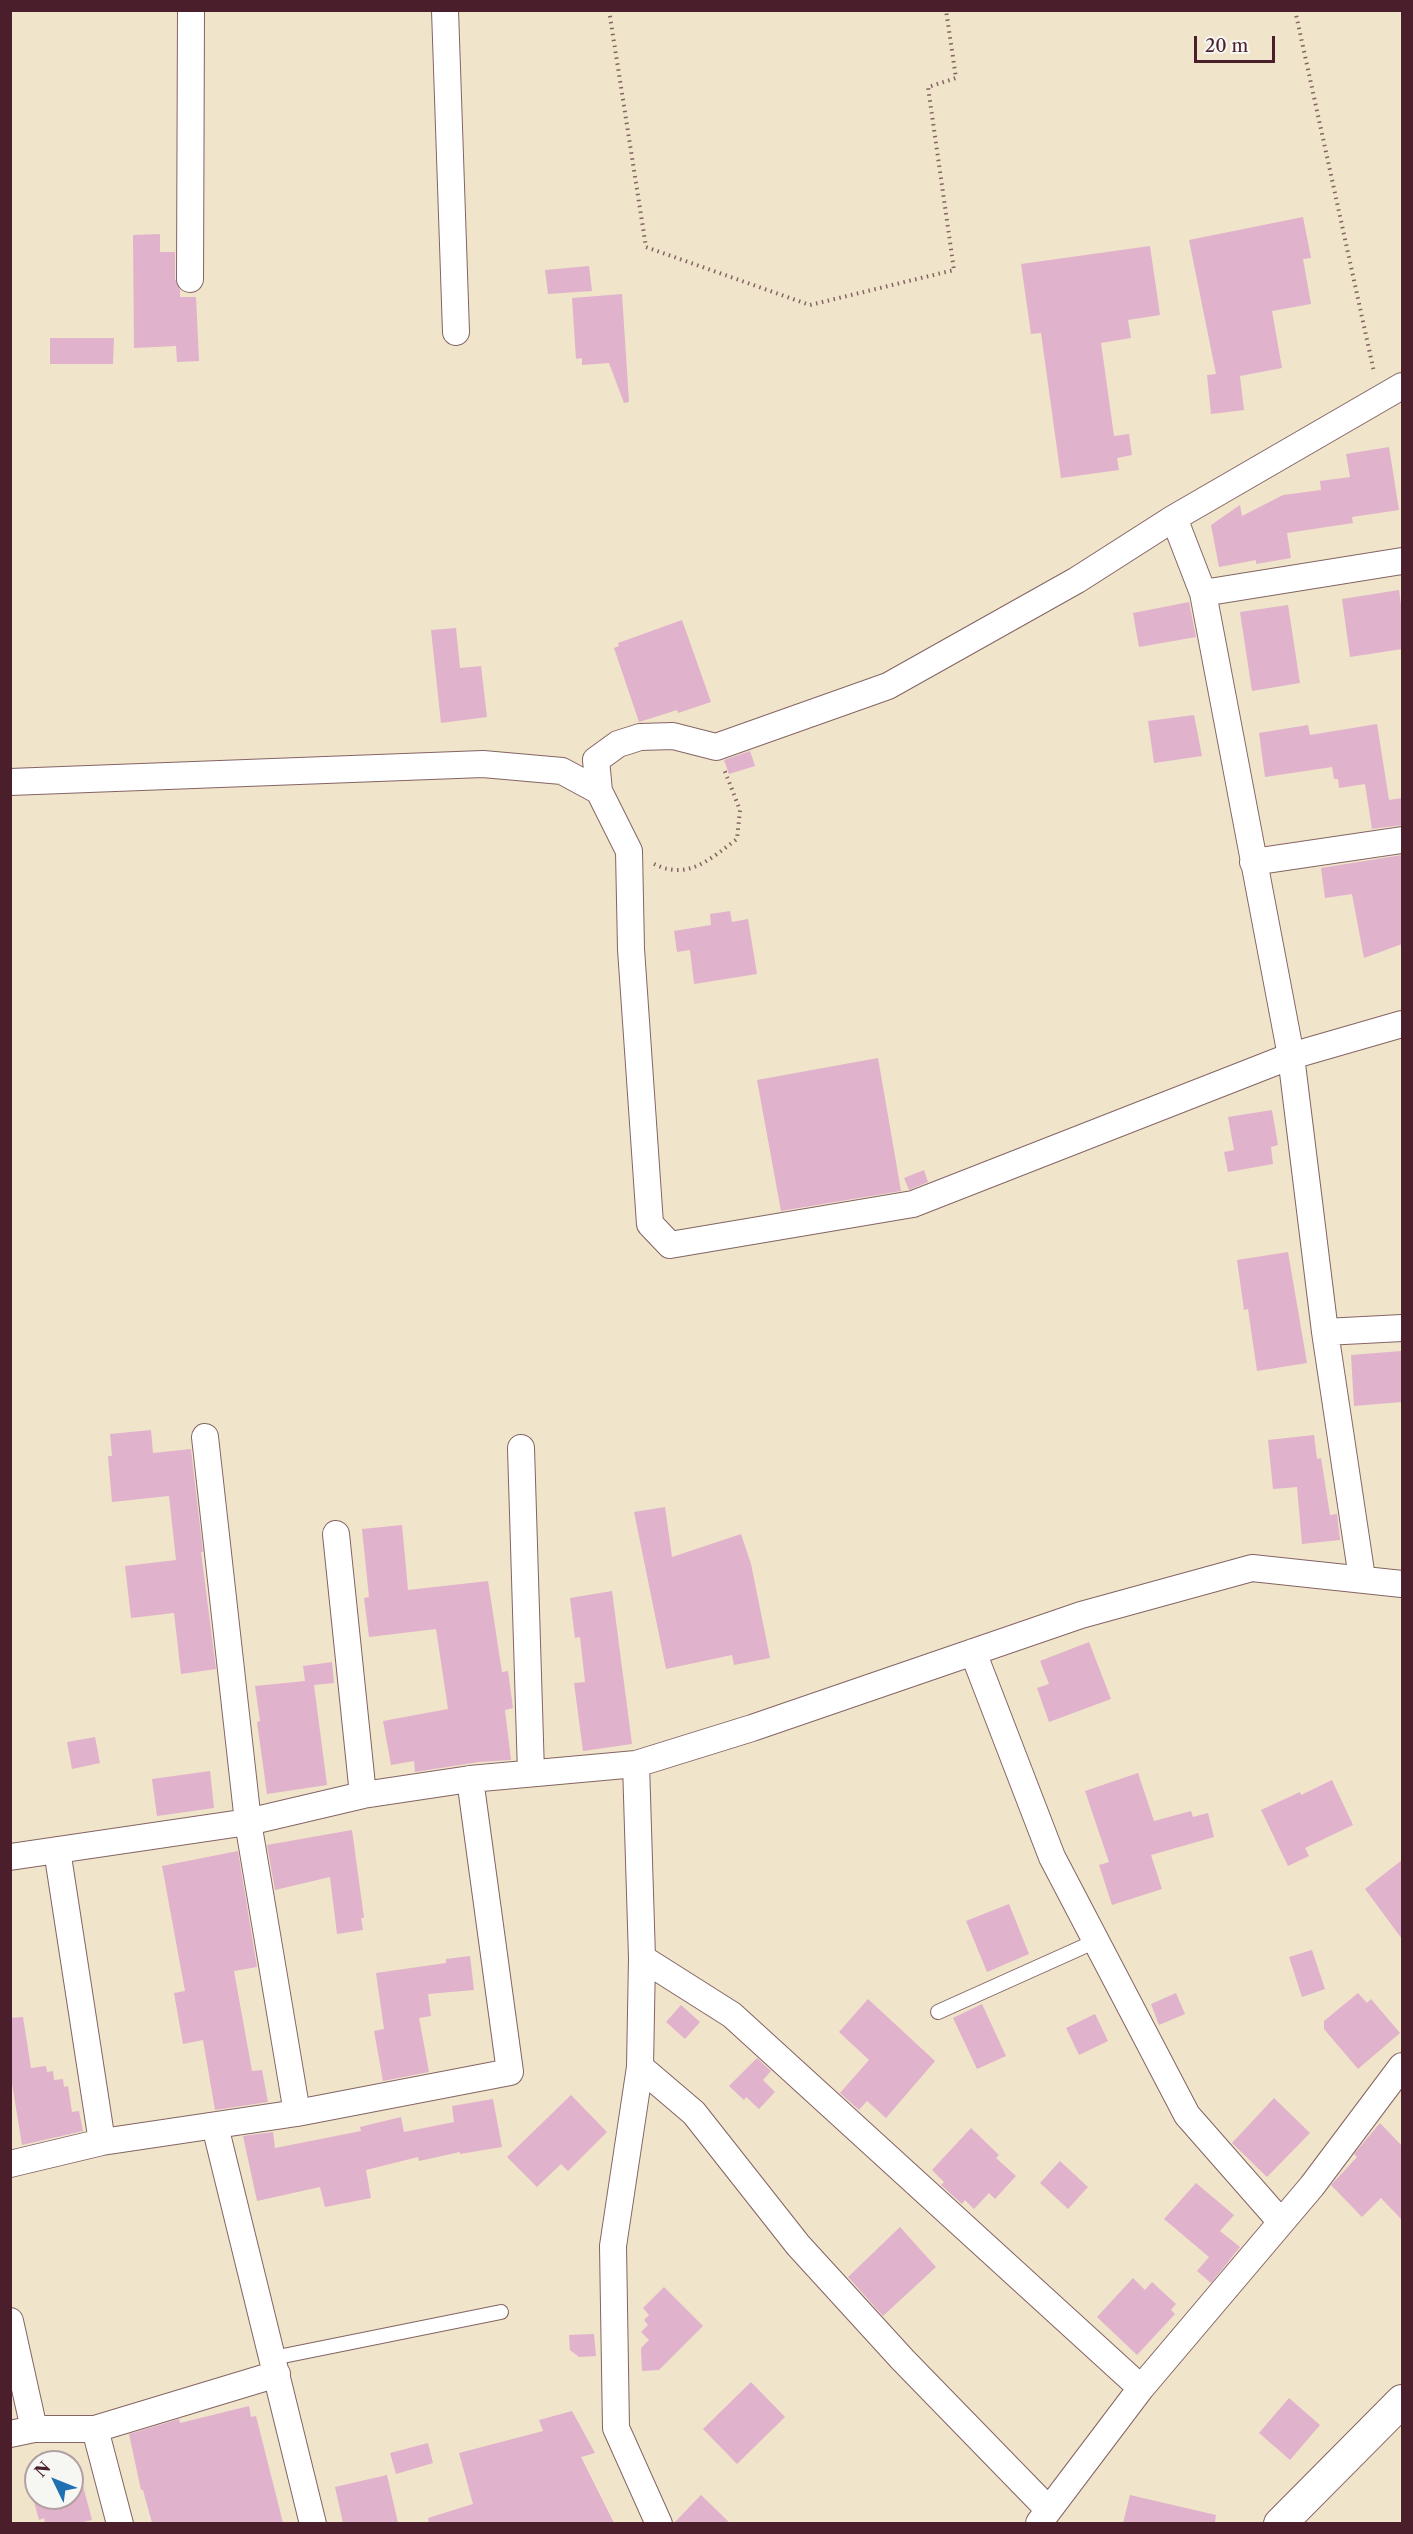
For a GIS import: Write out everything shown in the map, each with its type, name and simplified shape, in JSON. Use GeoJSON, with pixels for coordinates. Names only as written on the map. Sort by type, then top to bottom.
{"type":"FeatureCollection","features":[{"type":"Feature","properties":{"kind":"street"},"geometry":{"type":"LineString","coordinates":[[190,279],[191,10]]}},
{"type":"Feature","properties":{"kind":"street"},"geometry":{"type":"LineString","coordinates":[[445,10],[456,332]]}},
{"type":"Feature","properties":{"kind":"street"},"geometry":{"type":"LineString","coordinates":[[1402,386],[1174,518],[1077,580],[888,686],[716,747],[673,736],[640,737],[618,744],[596,760],[599,791],[629,851],[631,949],[650,1224],[670,1245],[913,1204],[1291,1056],[1402,1024]]}},
{"type":"Feature","properties":{"kind":"street"},"geometry":{"type":"LineString","coordinates":[[1174,518],[1203,593],[1252,862],[1291,1056],[1326,1332],[1362,1578]]}},
{"type":"Feature","properties":{"kind":"street"},"geometry":{"type":"LineString","coordinates":[[1203,593],[1402,561]]}},
{"type":"Feature","properties":{"kind":"street"},"geometry":{"type":"LineString","coordinates":[[10,782],[483,764],[562,771],[599,791]]}},
{"type":"Feature","properties":{"kind":"street"},"geometry":{"type":"LineString","coordinates":[[1252,862],[1402,840]]}},
{"type":"Feature","properties":{"kind":"street"},"geometry":{"type":"LineString","coordinates":[[1326,1332],[1402,1328]]}},
{"type":"Feature","properties":{"kind":"street"},"geometry":{"type":"LineString","coordinates":[[205,1437],[248,1822],[297,2113]]}},
{"type":"Feature","properties":{"kind":"street"},"geometry":{"type":"LineString","coordinates":[[521,1448],[531,1773]]}},
{"type":"Feature","properties":{"kind":"street"},"geometry":{"type":"LineString","coordinates":[[336,1534],[363,1795]]}},
{"type":"Feature","properties":{"kind":"street"},"geometry":{"type":"LineString","coordinates":[[10,1857],[248,1822],[363,1795],[470,1779],[636,1764],[752,1728],[1081,1615],[1252,1568],[1402,1584]]}},
{"type":"Feature","properties":{"kind":"street"},"geometry":{"type":"LineString","coordinates":[[973,1652],[1053,1857],[1187,2115],[1281,2222]]}},
{"type":"Feature","properties":{"kind":"street"},"geometry":{"type":"LineString","coordinates":[[636,1764],[642,1958],[640,2067],[613,2246],[616,2428],[659,2523]]}},
{"type":"Feature","properties":{"kind":"street"},"geometry":{"type":"LineString","coordinates":[[10,2164],[102,2142],[297,2113],[510,2072],[470,1779]]}},
{"type":"Feature","properties":{"kind":"street"},"geometry":{"type":"LineString","coordinates":[[57,1850],[102,2142]]}},
{"type":"Feature","properties":{"kind":"street"},"geometry":{"type":"LineString","coordinates":[[642,1958],[732,2015],[1141,2388]]}},
{"type":"Feature","properties":{"kind":"street"},"geometry":{"type":"LineString","coordinates":[[640,2067],[694,2113],[798,2245],[1043,2516],[1141,2388],[1312,2186],[1402,2066]]}},
{"type":"Feature","properties":{"kind":"street"},"geometry":{"type":"LineString","coordinates":[[215,2126],[313,2523]]}},
{"type":"Feature","properties":{"kind":"street"},"geometry":{"type":"LineString","coordinates":[[10,2321],[22,2431],[95,2429],[275,2366]]}},
{"type":"Feature","properties":{"kind":"street"},"geometry":{"type":"LineString","coordinates":[[1280,2523],[1402,2401]]}},
{"type":"Feature","properties":{"kind":"street"},"geometry":{"type":"LineString","coordinates":[[95,2429],[120,2523]]}},
{"type":"Feature","properties":{"kind":"lane"},"geometry":{"type":"LineString","coordinates":[[938,2012],[1096,1941]]}},
{"type":"Feature","properties":{"kind":"lane"},"geometry":{"type":"LineString","coordinates":[[275,2366],[501,2312]]}},
{"type":"Feature","properties":{"kind":"path"},"geometry":{"type":"LineString","coordinates":[[609,10],[646,247],[810,305],[954,270],[928,87],[956,78],[946,10]]}},
{"type":"Feature","properties":{"kind":"path"},"geometry":{"type":"LineString","coordinates":[[1295,10],[1380,399]]}},
{"type":"Feature","properties":{"kind":"path"},"geometry":{"type":"LineString","coordinates":[[629,851],[670,871],[702,865],[737,839],[740,810],[716,747]]}},
{"type":"Feature","properties":{"kind":"building"},"geometry":{"type":"Polygon","coordinates":[[[1303,217],[1311,258],[1303,259],[1311,304],[1272,311],[1282,368],[1240,376],[1244,410],[1211,414],[1207,375],[1216,374],[1189,240],[1303,217]]]}},
{"type":"Feature","properties":{"kind":"building"},"geometry":{"type":"Polygon","coordinates":[[[160,234],[160,252],[175,252],[175,279],[180,290],[180,297],[196,297],[199,361],[177,362],[176,346],[134,348],[133,235],[160,234]]]}},
{"type":"Feature","properties":{"kind":"building"},"geometry":{"type":"Polygon","coordinates":[[[1150,246],[1160,315],[1128,320],[1131,338],[1101,343],[1114,436],[1129,434],[1132,455],[1117,458],[1119,470],[1061,478],[1041,333],[1031,334],[1021,264],[1150,246]]]}},
{"type":"Feature","properties":{"kind":"building"},"geometry":{"type":"Polygon","coordinates":[[[589,266],[592,291],[548,294],[545,270],[589,266]]]}},
{"type":"Feature","properties":{"kind":"building"},"geometry":{"type":"Polygon","coordinates":[[[622,294],[629,402],[624,403],[609,363],[582,365],[582,358],[576,359],[572,298],[622,294]]]}},
{"type":"Feature","properties":{"kind":"building"},"geometry":{"type":"Polygon","coordinates":[[[50,338],[114,338],[113,364],[50,364],[50,338]]]}},
{"type":"Feature","properties":{"kind":"building"},"geometry":{"type":"Polygon","coordinates":[[[1389,447],[1399,510],[1352,517],[1353,523],[1287,533],[1291,558],[1256,564],[1256,560],[1219,567],[1211,525],[1240,505],[1242,516],[1283,495],[1321,490],[1320,481],[1350,477],[1346,454],[1389,447]]]}},
{"type":"Feature","properties":{"kind":"building"},"geometry":{"type":"Polygon","coordinates":[[[1399,590],[1402,612],[1402,649],[1350,657],[1342,599],[1399,590]]]}},
{"type":"Feature","properties":{"kind":"building"},"geometry":{"type":"Polygon","coordinates":[[[1189,602],[1196,637],[1139,647],[1133,613],[1189,602]]]}},
{"type":"Feature","properties":{"kind":"building"},"geometry":{"type":"Polygon","coordinates":[[[1288,605],[1300,683],[1252,691],[1240,612],[1288,605]]]}},
{"type":"Feature","properties":{"kind":"building"},"geometry":{"type":"Polygon","coordinates":[[[682,620],[711,702],[639,722],[614,648],[619,646],[618,643],[682,620]]]}},
{"type":"Feature","properties":{"kind":"building"},"geometry":{"type":"Polygon","coordinates":[[[456,628],[460,668],[481,666],[487,717],[441,723],[431,630],[456,628]]]}},
{"type":"Feature","properties":{"kind":"building"},"geometry":{"type":"Polygon","coordinates":[[[1194,715],[1202,756],[1154,763],[1148,721],[1194,715]]]}},
{"type":"Feature","properties":{"kind":"building"},"geometry":{"type":"Polygon","coordinates":[[[1377,724],[1389,800],[1402,798],[1402,825],[1372,829],[1365,784],[1339,788],[1338,779],[1334,779],[1332,767],[1265,777],[1259,733],[1308,725],[1310,735],[1377,724]]]}},
{"type":"Feature","properties":{"kind":"building"},"geometry":{"type":"Polygon","coordinates":[[[750,751],[755,766],[729,774],[724,760],[750,751]]]}},
{"type":"Feature","properties":{"kind":"building"},"geometry":{"type":"Polygon","coordinates":[[[1402,855],[1402,944],[1364,958],[1352,894],[1325,898],[1321,868],[1402,855]]]}},
{"type":"Feature","properties":{"kind":"building"},"geometry":{"type":"Polygon","coordinates":[[[730,911],[732,922],[748,919],[757,974],[694,984],[690,950],[677,952],[674,931],[711,925],[710,914],[730,911]]]}},
{"type":"Feature","properties":{"kind":"building"},"geometry":{"type":"Polygon","coordinates":[[[878,1058],[901,1191],[781,1211],[757,1080],[878,1058]]]}},
{"type":"Feature","properties":{"kind":"building"},"geometry":{"type":"Polygon","coordinates":[[[1272,1110],[1278,1145],[1271,1147],[1273,1164],[1228,1172],[1224,1152],[1234,1150],[1228,1117],[1272,1110]]]}},
{"type":"Feature","properties":{"kind":"building"},"geometry":{"type":"Polygon","coordinates":[[[924,1170],[928,1182],[909,1190],[904,1178],[924,1170]]]}},
{"type":"Feature","properties":{"kind":"building"},"geometry":{"type":"Polygon","coordinates":[[[1288,1252],[1307,1363],[1257,1371],[1248,1309],[1244,1310],[1237,1260],[1288,1252]]]}},
{"type":"Feature","properties":{"kind":"building"},"geometry":{"type":"Polygon","coordinates":[[[1401,1351],[1402,1402],[1354,1406],[1351,1355],[1401,1351]]]}},
{"type":"Feature","properties":{"kind":"building"},"geometry":{"type":"Polygon","coordinates":[[[151,1430],[153,1453],[191,1449],[216,1669],[181,1674],[174,1613],[131,1618],[125,1566],[176,1560],[169,1496],[112,1502],[108,1456],[112,1456],[110,1434],[151,1430]]]}},
{"type":"Feature","properties":{"kind":"building"},"geometry":{"type":"Polygon","coordinates":[[[1314,1435],[1317,1459],[1321,1458],[1330,1515],[1337,1514],[1340,1540],[1302,1544],[1297,1487],[1273,1489],[1268,1440],[1314,1435]]]}},
{"type":"Feature","properties":{"kind":"building"},"geometry":{"type":"Polygon","coordinates":[[[665,1507],[672,1557],[741,1534],[751,1564],[770,1658],[734,1665],[732,1655],[666,1669],[634,1512],[665,1507]]]}},
{"type":"Feature","properties":{"kind":"building"},"geometry":{"type":"Polygon","coordinates":[[[402,1525],[408,1590],[488,1581],[502,1672],[508,1671],[513,1708],[505,1710],[511,1760],[479,1762],[415,1772],[414,1761],[391,1765],[383,1721],[448,1709],[436,1629],[369,1637],[364,1598],[369,1597],[362,1529],[402,1525]]]}},
{"type":"Feature","properties":{"kind":"building"},"geometry":{"type":"Polygon","coordinates":[[[612,1591],[632,1744],[583,1751],[574,1683],[585,1682],[580,1637],[575,1638],[570,1598],[612,1591]]]}},
{"type":"Feature","properties":{"kind":"building"},"geometry":{"type":"Polygon","coordinates":[[[1089,1642],[1111,1699],[1049,1722],[1037,1688],[1049,1684],[1040,1661],[1089,1642]]]}},
{"type":"Feature","properties":{"kind":"building"},"geometry":{"type":"Polygon","coordinates":[[[332,1662],[334,1683],[314,1685],[327,1785],[267,1794],[257,1722],[260,1721],[255,1686],[305,1681],[303,1666],[332,1662]]]}},
{"type":"Feature","properties":{"kind":"building"},"geometry":{"type":"Polygon","coordinates":[[[95,1737],[100,1763],[72,1769],[67,1742],[95,1737]]]}},
{"type":"Feature","properties":{"kind":"building"},"geometry":{"type":"Polygon","coordinates":[[[210,1771],[214,1808],[157,1816],[152,1779],[210,1771]]]}},
{"type":"Feature","properties":{"kind":"building"},"geometry":{"type":"Polygon","coordinates":[[[1138,1773],[1154,1821],[1191,1811],[1193,1817],[1208,1813],[1214,1837],[1151,1855],[1162,1889],[1112,1905],[1099,1865],[1109,1862],[1085,1791],[1138,1773]]]}},
{"type":"Feature","properties":{"kind":"building"},"geometry":{"type":"Polygon","coordinates":[[[1332,1780],[1353,1825],[1305,1848],[1309,1856],[1288,1866],[1261,1810],[1332,1780]]]}},
{"type":"Feature","properties":{"kind":"building"},"geometry":{"type":"Polygon","coordinates":[[[352,1830],[364,1918],[361,1918],[363,1930],[337,1934],[330,1877],[275,1890],[267,1845],[352,1830]]]}},
{"type":"Feature","properties":{"kind":"building"},"geometry":{"type":"Polygon","coordinates":[[[238,1851],[257,1967],[234,1971],[252,2071],[262,2070],[268,2102],[215,2110],[203,2040],[183,2044],[174,1993],[185,1991],[162,1866],[238,1851]]]}},
{"type":"Feature","properties":{"kind":"building"},"geometry":{"type":"Polygon","coordinates":[[[1402,1860],[1402,1939],[1365,1889],[1402,1860]]]}},
{"type":"Feature","properties":{"kind":"building"},"geometry":{"type":"Polygon","coordinates":[[[1009,1904],[1029,1954],[987,1972],[966,1921],[1009,1904]]]}},
{"type":"Feature","properties":{"kind":"building"},"geometry":{"type":"Polygon","coordinates":[[[1312,1950],[1325,1989],[1302,1997],[1289,1957],[1312,1950]]]}},
{"type":"Feature","properties":{"kind":"building"},"geometry":{"type":"Polygon","coordinates":[[[470,1956],[474,1990],[428,1994],[431,2016],[419,2018],[429,2072],[383,2081],[374,2031],[384,2029],[376,1973],[446,1963],[446,1959],[470,1956]]]}},
{"type":"Feature","properties":{"kind":"building"},"geometry":{"type":"Polygon","coordinates":[[[1176,1993],[1185,2014],[1159,2025],[1151,2004],[1176,1993]]]}},
{"type":"Feature","properties":{"kind":"building"},"geometry":{"type":"Polygon","coordinates":[[[1358,1993],[1367,2003],[1371,1999],[1400,2033],[1358,2069],[1324,2029],[1324,2021],[1358,1993]]]}},
{"type":"Feature","properties":{"kind":"building"},"geometry":{"type":"Polygon","coordinates":[[[868,1999],[935,2061],[886,2118],[867,2101],[859,2110],[840,2093],[869,2060],[839,2032],[868,1999]]]}},
{"type":"Feature","properties":{"kind":"building"},"geometry":{"type":"Polygon","coordinates":[[[982,2004],[1006,2056],[977,2069],[953,2018],[982,2004]]]}},
{"type":"Feature","properties":{"kind":"building"},"geometry":{"type":"Polygon","coordinates":[[[681,2005],[700,2022],[685,2039],[666,2022],[681,2005]]]}},
{"type":"Feature","properties":{"kind":"building"},"geometry":{"type":"Polygon","coordinates":[[[1095,2014],[1108,2041],[1079,2055],[1066,2028],[1095,2014]]]}},
{"type":"Feature","properties":{"kind":"building"},"geometry":{"type":"Polygon","coordinates":[[[23,2017],[31,2068],[46,2066],[47,2072],[53,2071],[54,2080],[63,2079],[64,2087],[68,2086],[72,2112],[79,2111],[83,2131],[22,2145],[10,2071],[10,2018],[23,2017]]]}},
{"type":"Feature","properties":{"kind":"building"},"geometry":{"type":"Polygon","coordinates":[[[757,2058],[771,2071],[763,2080],[775,2092],[759,2109],[746,2097],[744,2100],[729,2086],[757,2058]]]}},
{"type":"Feature","properties":{"kind":"building"},"geometry":{"type":"Polygon","coordinates":[[[571,2095],[607,2132],[568,2171],[561,2164],[537,2187],[507,2157],[571,2095]]]}},
{"type":"Feature","properties":{"kind":"building"},"geometry":{"type":"Polygon","coordinates":[[[1274,2098],[1310,2133],[1267,2177],[1232,2143],[1274,2098]]]}},
{"type":"Feature","properties":{"kind":"building"},"geometry":{"type":"Polygon","coordinates":[[[493,2099],[502,2147],[460,2154],[460,2152],[419,2161],[418,2157],[366,2170],[371,2198],[325,2207],[320,2187],[257,2201],[243,2136],[273,2132],[275,2148],[361,2131],[360,2127],[401,2117],[404,2132],[454,2122],[452,2106],[493,2099]]]}},
{"type":"Feature","properties":{"kind":"building"},"geometry":{"type":"Polygon","coordinates":[[[1380,2123],[1402,2146],[1402,2220],[1381,2198],[1362,2217],[1331,2185],[1357,2157],[1354,2154],[1380,2123]]]}},
{"type":"Feature","properties":{"kind":"building"},"geometry":{"type":"Polygon","coordinates":[[[971,2128],[999,2155],[996,2158],[1016,2176],[995,2199],[989,2193],[974,2209],[965,2200],[962,2204],[941,2185],[944,2182],[932,2170],[971,2128]]]}},
{"type":"Feature","properties":{"kind":"building"},"geometry":{"type":"Polygon","coordinates":[[[1060,2161],[1088,2187],[1068,2209],[1040,2183],[1060,2161]]]}},
{"type":"Feature","properties":{"kind":"building"},"geometry":{"type":"Polygon","coordinates":[[[1196,2183],[1234,2215],[1220,2231],[1240,2247],[1211,2283],[1197,2271],[1209,2257],[1164,2219],[1196,2183]]]}},
{"type":"Feature","properties":{"kind":"building"},"geometry":{"type":"Polygon","coordinates":[[[900,2227],[936,2267],[883,2316],[848,2277],[900,2227]]]}},
{"type":"Feature","properties":{"kind":"building"},"geometry":{"type":"Polygon","coordinates":[[[1133,2278],[1145,2290],[1152,2282],[1176,2304],[1171,2310],[1175,2314],[1137,2355],[1097,2317],[1133,2278]]]}},
{"type":"Feature","properties":{"kind":"building"},"geometry":{"type":"Polygon","coordinates":[[[664,2287],[703,2326],[659,2370],[642,2371],[641,2348],[649,2340],[641,2332],[648,2325],[644,2320],[649,2315],[643,2308],[664,2287]]]}},
{"type":"Feature","properties":{"kind":"building"},"geometry":{"type":"Polygon","coordinates":[[[594,2334],[596,2356],[579,2357],[570,2350],[569,2335],[594,2334]]]}},
{"type":"Feature","properties":{"kind":"building"},"geometry":{"type":"Polygon","coordinates":[[[751,2382],[785,2417],[737,2464],[703,2429],[751,2382]]]}},
{"type":"Feature","properties":{"kind":"building"},"geometry":{"type":"Polygon","coordinates":[[[1289,2398],[1320,2425],[1290,2460],[1259,2433],[1289,2398]]]}},
{"type":"Feature","properties":{"kind":"building"},"geometry":{"type":"Polygon","coordinates":[[[249,2406],[251,2417],[256,2416],[283,2523],[152,2523],[143,2490],[141,2490],[129,2434],[179,2419],[180,2423],[249,2406]]]}},
{"type":"Feature","properties":{"kind":"building"},"geometry":{"type":"Polygon","coordinates":[[[572,2411],[595,2453],[581,2457],[614,2523],[429,2523],[428,2518],[473,2504],[459,2453],[543,2431],[539,2420],[572,2411]]]}},
{"type":"Feature","properties":{"kind":"building"},"geometry":{"type":"Polygon","coordinates":[[[428,2443],[433,2463],[396,2474],[390,2453],[428,2443]]]}},
{"type":"Feature","properties":{"kind":"building"},"geometry":{"type":"Polygon","coordinates":[[[387,2475],[398,2523],[343,2523],[335,2487],[387,2475]]]}},
{"type":"Feature","properties":{"kind":"building"},"geometry":{"type":"Polygon","coordinates":[[[84,2490],[92,2520],[78,2523],[45,2523],[44,2518],[39,2520],[36,2510],[84,2510],[84,2490]]]}},
{"type":"Feature","properties":{"kind":"building"},"geometry":{"type":"Polygon","coordinates":[[[701,2495],[730,2523],[674,2523],[701,2495]]]}},
{"type":"Feature","properties":{"kind":"building"},"geometry":{"type":"Polygon","coordinates":[[[1130,2495],[1216,2515],[1215,2523],[1123,2523],[1130,2495]]]}}]}
